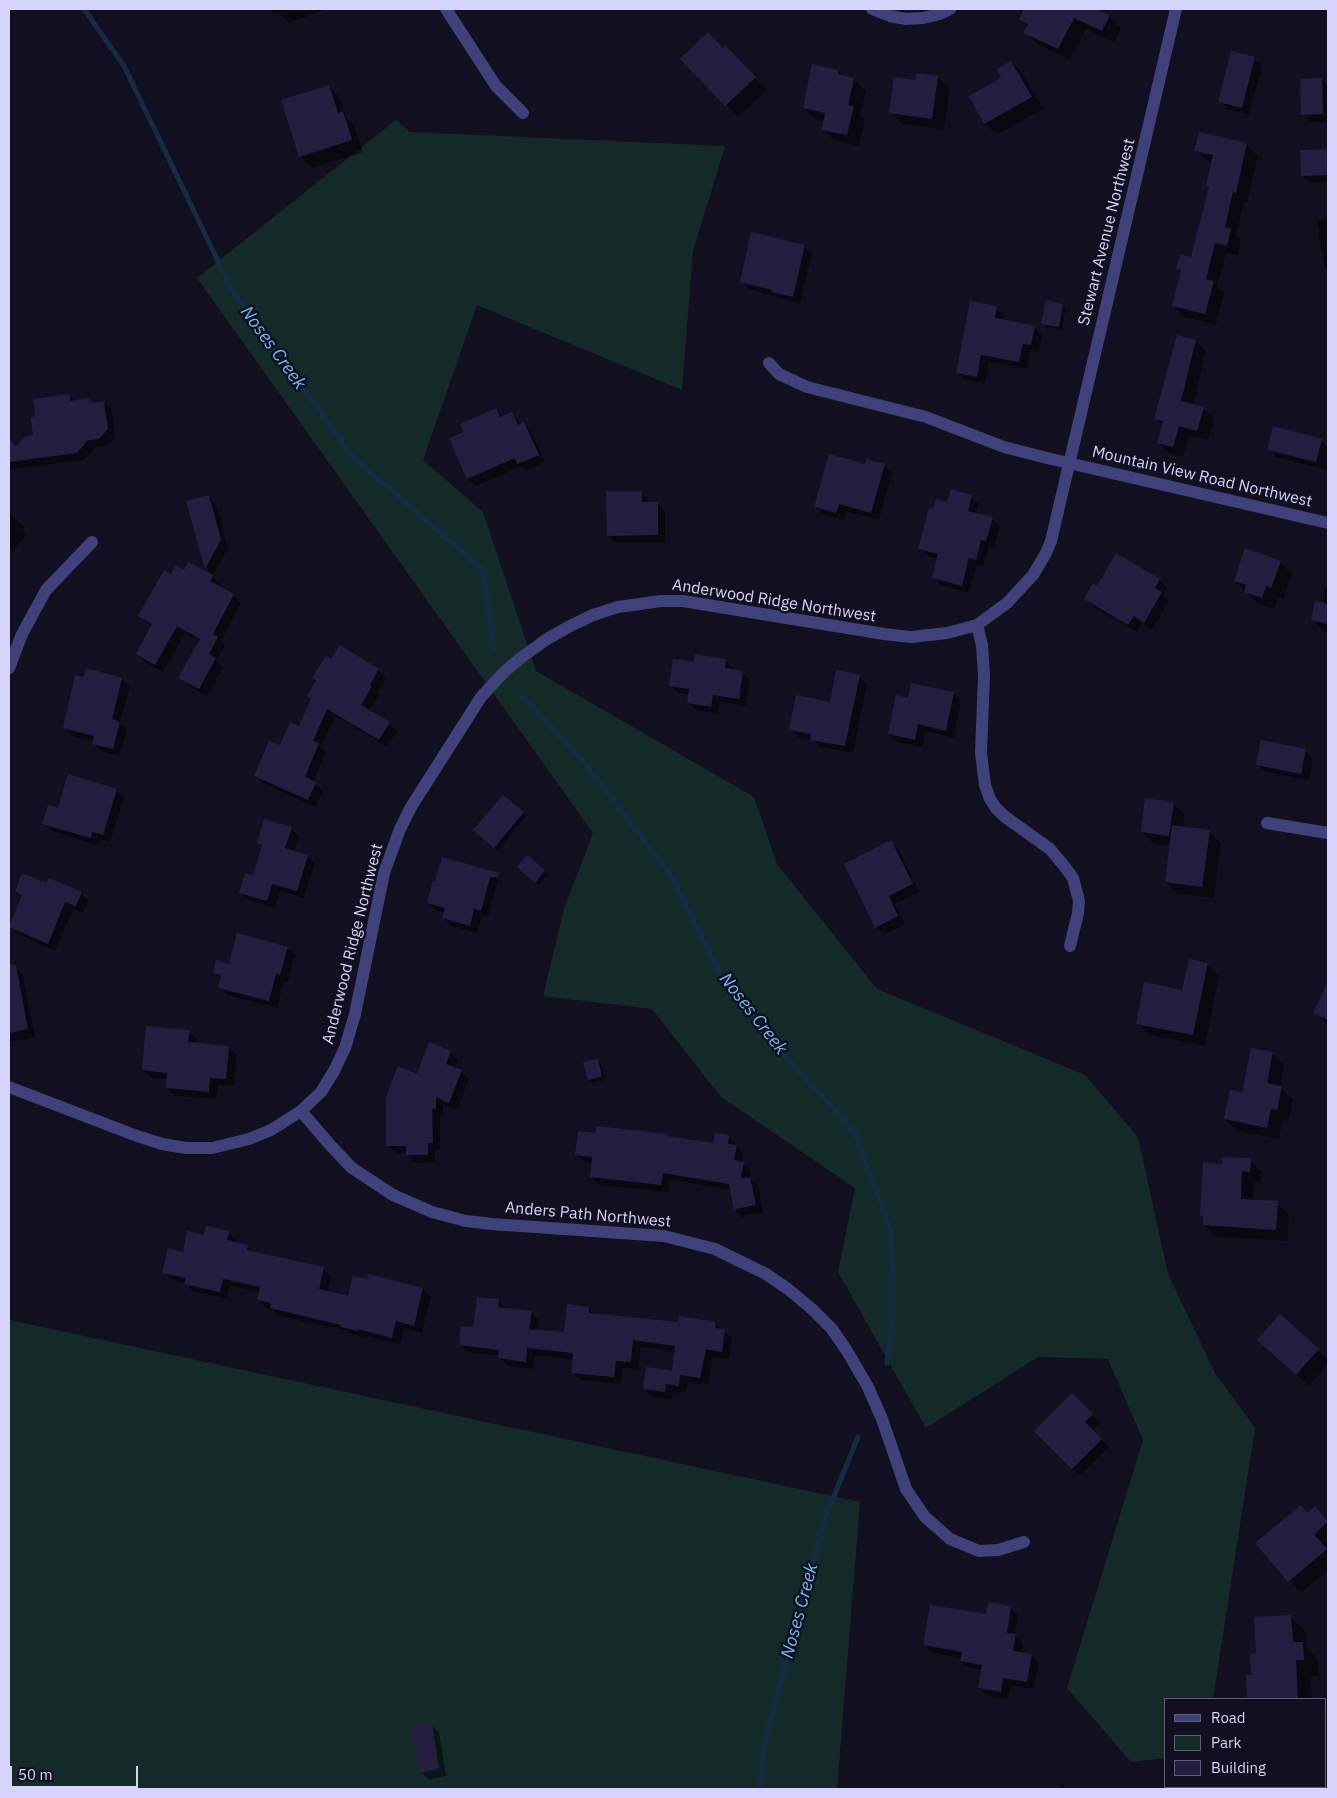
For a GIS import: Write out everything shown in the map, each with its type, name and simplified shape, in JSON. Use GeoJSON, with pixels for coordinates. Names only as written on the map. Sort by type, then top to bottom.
{"type":"FeatureCollection","features":[{"type":"Feature","properties":{"kind":"street"},"geometry":{"type":"LineString","coordinates":[[446,9],[496,86],[523,113]]}},
{"type":"Feature","properties":{"kind":"street"},"geometry":{"type":"LineString","coordinates":[[872,9],[890,16],[906,19],[923,18],[940,14],[950,9]]}},
{"type":"Feature","properties":{"kind":"street","name":"Stewart Avenue Northwest"},"geometry":{"type":"LineString","coordinates":[[1069,463],[1176,9]]}},
{"type":"Feature","properties":{"kind":"street","name":"Mountain View Road Northwest"},"geometry":{"type":"LineString","coordinates":[[769,363],[779,374],[807,387],[926,417],[1004,447],[1328,523]]}},
{"type":"Feature","properties":{"kind":"street","name":"Anderwood Ridge Northwest"},"geometry":{"type":"LineString","coordinates":[[9,1087],[137,1136],[162,1144],[186,1148],[212,1148],[248,1139],[271,1130],[301,1111],[328,1082],[345,1048],[355,1014],[384,873],[406,817],[481,697],[504,672],[533,648],[593,614],[618,606],[661,601],[700,603],[911,637],[947,633],[977,625],[998,611],[1017,594],[1040,565],[1052,535],[1069,463]]}},
{"type":"Feature","properties":{"kind":"street"},"geometry":{"type":"LineString","coordinates":[[9,668],[22,634],[46,590],[92,542]]}},
{"type":"Feature","properties":{"kind":"street"},"geometry":{"type":"LineString","coordinates":[[977,625],[982,645],[984,676],[981,752],[985,785],[990,799],[996,808],[1004,816],[1050,849],[1073,878],[1079,901],[1070,946]]}},
{"type":"Feature","properties":{"kind":"street"},"geometry":{"type":"LineString","coordinates":[[1267,823],[1328,833]]}},
{"type":"Feature","properties":{"kind":"street","name":"Anders Path Northwest"},"geometry":{"type":"LineString","coordinates":[[301,1111],[352,1168],[393,1195],[432,1212],[466,1221],[492,1224],[664,1236],[715,1249],[766,1274],[812,1309],[832,1329],[847,1351],[868,1387],[882,1419],[906,1489],[925,1517],[950,1539],[979,1551],[1008,1548],[1024,1542]]}},
{"type":"Feature","properties":{"kind":"green space"},"geometry":{"type":"Polygon","coordinates":[[[396,120],[410,132],[725,146],[693,251],[682,390],[477,305],[423,460],[483,512],[536,671],[754,797],[777,864],[877,989],[1085,1075],[1138,1137],[1168,1274],[1215,1373],[1255,1428],[1213,1698],[1164,1698],[1164,1758],[1131,1762],[1067,1688],[1143,1440],[1108,1359],[1038,1357],[926,1428],[838,1272],[855,1188],[721,1097],[652,1009],[543,996],[564,909],[593,833],[197,278],[396,120]]]}},
{"type":"Feature","properties":{"kind":"green space"},"geometry":{"type":"Polygon","coordinates":[[[9,1320],[860,1502],[837,1789],[9,1789],[9,1320]]]}},
{"type":"Feature","properties":{"kind":"building"},"geometry":{"type":"Polygon","coordinates":[[[1024,9],[1097,9],[1110,15],[1102,31],[1074,18],[1058,49],[1023,33],[1028,24],[1019,19],[1024,9]]]}},
{"type":"Feature","properties":{"kind":"building"},"geometry":{"type":"Polygon","coordinates":[[[708,32],[723,48],[725,45],[756,77],[725,106],[680,59],[708,32]]]}},
{"type":"Feature","properties":{"kind":"building"},"geometry":{"type":"Polygon","coordinates":[[[1231,51],[1255,57],[1242,108],[1218,102],[1231,51]]]}},
{"type":"Feature","properties":{"kind":"building"},"geometry":{"type":"Polygon","coordinates":[[[1011,61],[1032,97],[984,124],[969,96],[1001,78],[997,69],[1011,61]]]}},
{"type":"Feature","properties":{"kind":"building"},"geometry":{"type":"Polygon","coordinates":[[[812,64],[838,70],[838,74],[854,78],[848,105],[854,106],[847,135],[822,130],[825,113],[803,108],[812,64]]]}},
{"type":"Feature","properties":{"kind":"building"},"geometry":{"type":"Polygon","coordinates":[[[916,73],[938,76],[932,119],[889,113],[894,77],[915,80],[916,73]]]}},
{"type":"Feature","properties":{"kind":"building"},"geometry":{"type":"Polygon","coordinates":[[[1322,78],[1323,114],[1301,115],[1300,79],[1322,78]]]}},
{"type":"Feature","properties":{"kind":"building"},"geometry":{"type":"Polygon","coordinates":[[[329,85],[338,113],[343,111],[352,140],[299,157],[281,100],[329,85]]]}},
{"type":"Feature","properties":{"kind":"building"},"geometry":{"type":"Polygon","coordinates":[[[1199,132],[1247,143],[1236,193],[1233,192],[1225,227],[1231,228],[1227,246],[1215,243],[1206,279],[1214,281],[1205,314],[1172,306],[1181,270],[1176,269],[1180,255],[1191,257],[1209,187],[1206,186],[1213,155],[1194,151],[1199,132]]]}},
{"type":"Feature","properties":{"kind":"building"},"geometry":{"type":"Polygon","coordinates":[[[1328,149],[1328,175],[1301,176],[1300,150],[1328,149]]]}},
{"type":"Feature","properties":{"kind":"building"},"geometry":{"type":"Polygon","coordinates":[[[751,232],[805,245],[793,297],[740,282],[751,232]]]}},
{"type":"Feature","properties":{"kind":"building"},"geometry":{"type":"Polygon","coordinates":[[[1046,300],[1063,304],[1059,327],[1041,324],[1046,300]]]}},
{"type":"Feature","properties":{"kind":"building"},"geometry":{"type":"Polygon","coordinates":[[[970,301],[997,306],[995,318],[1035,326],[1031,345],[1023,344],[1019,362],[981,355],[977,377],[956,373],[970,301]]]}},
{"type":"Feature","properties":{"kind":"building"},"geometry":{"type":"Polygon","coordinates":[[[1177,335],[1196,340],[1181,401],[1204,407],[1197,431],[1179,426],[1173,447],[1157,443],[1163,421],[1154,419],[1177,335]]]}},
{"type":"Feature","properties":{"kind":"building"},"geometry":{"type":"Polygon","coordinates":[[[70,394],[70,401],[88,398],[92,403],[104,401],[108,429],[99,439],[88,440],[77,453],[9,462],[9,439],[16,446],[25,437],[33,436],[31,419],[35,415],[33,399],[70,394]]]}},
{"type":"Feature","properties":{"kind":"building"},"geometry":{"type":"Polygon","coordinates":[[[496,408],[500,417],[512,412],[518,425],[524,422],[539,455],[517,464],[515,458],[467,479],[449,438],[464,432],[460,424],[496,408]]]}},
{"type":"Feature","properties":{"kind":"building"},"geometry":{"type":"Polygon","coordinates":[[[1273,426],[1322,439],[1316,462],[1267,450],[1273,426]]]}},
{"type":"Feature","properties":{"kind":"building"},"geometry":{"type":"Polygon","coordinates":[[[829,454],[865,464],[866,459],[885,464],[871,513],[839,504],[836,513],[814,507],[829,454]]]}},
{"type":"Feature","properties":{"kind":"building"},"geometry":{"type":"Polygon","coordinates":[[[951,489],[972,495],[968,511],[993,517],[986,541],[981,540],[976,560],[969,558],[962,586],[932,578],[938,554],[918,549],[929,508],[933,509],[936,499],[947,502],[951,489]]]}},
{"type":"Feature","properties":{"kind":"building"},"geometry":{"type":"Polygon","coordinates":[[[606,491],[642,491],[642,502],[658,502],[658,535],[607,536],[606,491]]]}},
{"type":"Feature","properties":{"kind":"building"},"geometry":{"type":"Polygon","coordinates":[[[209,495],[221,540],[205,569],[186,501],[209,495]]]}},
{"type":"Feature","properties":{"kind":"building"},"geometry":{"type":"Polygon","coordinates":[[[1245,548],[1281,561],[1271,588],[1266,586],[1262,598],[1244,592],[1246,585],[1234,581],[1245,548]]]}},
{"type":"Feature","properties":{"kind":"building"},"geometry":{"type":"Polygon","coordinates":[[[1116,553],[1160,579],[1155,588],[1162,592],[1144,623],[1134,616],[1128,625],[1084,599],[1093,583],[1097,586],[1116,553]]]}},
{"type":"Feature","properties":{"kind":"building"},"geometry":{"type":"Polygon","coordinates":[[[188,562],[213,575],[210,581],[234,594],[213,634],[218,637],[209,654],[216,658],[199,689],[178,678],[200,639],[177,626],[155,665],[136,654],[152,624],[138,616],[164,570],[171,574],[176,565],[184,570],[188,562]]]}},
{"type":"Feature","properties":{"kind":"building"},"geometry":{"type":"Polygon","coordinates":[[[1315,601],[1328,604],[1328,624],[1311,620],[1315,601]]]}},
{"type":"Feature","properties":{"kind":"building"},"geometry":{"type":"Polygon","coordinates":[[[340,645],[379,669],[361,705],[390,722],[379,740],[327,709],[313,741],[319,743],[305,777],[316,782],[308,800],[254,776],[269,741],[280,745],[290,722],[299,726],[311,699],[307,696],[316,680],[312,678],[326,656],[331,659],[340,645]]]}},
{"type":"Feature","properties":{"kind":"building"},"geometry":{"type":"Polygon","coordinates":[[[695,654],[726,659],[725,668],[743,671],[739,699],[713,695],[711,707],[687,703],[689,689],[669,686],[673,659],[694,662],[695,654]]]}},
{"type":"Feature","properties":{"kind":"building"},"geometry":{"type":"Polygon","coordinates":[[[86,668],[122,678],[112,719],[120,722],[113,749],[92,744],[94,736],[63,728],[75,675],[84,677],[86,668]]]}},
{"type":"Feature","properties":{"kind":"building"},"geometry":{"type":"Polygon","coordinates":[[[836,670],[860,675],[845,746],[810,740],[811,734],[789,730],[796,695],[830,702],[836,670]]]}},
{"type":"Feature","properties":{"kind":"building"},"geometry":{"type":"Polygon","coordinates":[[[911,683],[954,692],[946,731],[918,724],[915,740],[888,734],[896,695],[908,698],[911,683]]]}},
{"type":"Feature","properties":{"kind":"building"},"geometry":{"type":"Polygon","coordinates":[[[1261,740],[1306,749],[1301,774],[1256,765],[1261,740]]]}},
{"type":"Feature","properties":{"kind":"building"},"geometry":{"type":"Polygon","coordinates":[[[68,774],[117,789],[103,835],[92,832],[91,838],[42,824],[48,805],[58,808],[68,774]]]}},
{"type":"Feature","properties":{"kind":"building"},"geometry":{"type":"Polygon","coordinates":[[[503,795],[524,812],[494,848],[473,830],[503,795]]]}},
{"type":"Feature","properties":{"kind":"building"},"geometry":{"type":"Polygon","coordinates":[[[1145,798],[1174,802],[1169,836],[1141,832],[1145,798]]]}},
{"type":"Feature","properties":{"kind":"building"},"geometry":{"type":"Polygon","coordinates":[[[264,819],[292,827],[285,848],[308,855],[297,891],[272,884],[267,901],[239,893],[245,873],[253,876],[262,845],[257,843],[264,819]]]}},
{"type":"Feature","properties":{"kind":"building"},"geometry":{"type":"Polygon","coordinates":[[[1172,825],[1210,830],[1202,887],[1165,882],[1172,825]]]}},
{"type":"Feature","properties":{"kind":"building"},"geometry":{"type":"Polygon","coordinates":[[[891,840],[913,884],[889,896],[898,916],[875,928],[844,864],[891,840]]]}},
{"type":"Feature","properties":{"kind":"building"},"geometry":{"type":"Polygon","coordinates":[[[527,855],[545,870],[535,883],[517,867],[527,855]]]}},
{"type":"Feature","properties":{"kind":"building"},"geometry":{"type":"Polygon","coordinates":[[[442,857],[499,873],[498,877],[490,877],[481,911],[474,909],[470,926],[442,918],[445,908],[427,903],[442,857]]]}},
{"type":"Feature","properties":{"kind":"building"},"geometry":{"type":"Polygon","coordinates":[[[22,873],[46,883],[49,878],[82,892],[76,906],[65,902],[48,944],[9,927],[22,895],[15,891],[22,873]]]}},
{"type":"Feature","properties":{"kind":"building"},"geometry":{"type":"Polygon","coordinates":[[[237,933],[288,947],[280,975],[276,974],[269,1001],[218,988],[221,975],[213,973],[216,960],[229,964],[237,933]]]}},
{"type":"Feature","properties":{"kind":"building"},"geometry":{"type":"Polygon","coordinates":[[[1189,959],[1208,963],[1193,1035],[1136,1024],[1144,982],[1182,990],[1189,959]]]}},
{"type":"Feature","properties":{"kind":"building"},"geometry":{"type":"Polygon","coordinates":[[[9,965],[16,965],[28,1029],[9,1033],[9,965]]]}},
{"type":"Feature","properties":{"kind":"building"},"geometry":{"type":"Polygon","coordinates":[[[1328,981],[1328,1020],[1313,1013],[1328,981]]]}},
{"type":"Feature","properties":{"kind":"building"},"geometry":{"type":"Polygon","coordinates":[[[146,1026],[190,1030],[188,1042],[229,1046],[226,1079],[210,1078],[209,1092],[166,1088],[167,1073],[142,1070],[146,1026]]]}},
{"type":"Feature","properties":{"kind":"building"},"geometry":{"type":"Polygon","coordinates":[[[429,1042],[451,1051],[446,1064],[462,1070],[449,1103],[436,1097],[436,1109],[432,1109],[433,1143],[428,1143],[428,1155],[406,1155],[406,1146],[386,1146],[386,1097],[398,1066],[417,1074],[429,1042]]]}},
{"type":"Feature","properties":{"kind":"building"},"geometry":{"type":"Polygon","coordinates":[[[1251,1048],[1273,1052],[1267,1083],[1282,1086],[1277,1110],[1271,1109],[1267,1128],[1224,1119],[1230,1090],[1242,1093],[1251,1048]]]}},
{"type":"Feature","properties":{"kind":"building"},"geometry":{"type":"Polygon","coordinates":[[[598,1059],[602,1077],[588,1080],[583,1062],[598,1059]]]}},
{"type":"Feature","properties":{"kind":"building"},"geometry":{"type":"Polygon","coordinates":[[[596,1126],[667,1134],[667,1136],[713,1143],[715,1133],[729,1135],[728,1144],[737,1145],[734,1160],[744,1162],[741,1178],[750,1177],[756,1205],[734,1211],[729,1184],[663,1173],[661,1185],[590,1177],[592,1157],[575,1155],[578,1131],[595,1133],[596,1126]]]}},
{"type":"Feature","properties":{"kind":"building"},"geometry":{"type":"Polygon","coordinates":[[[1222,1157],[1251,1158],[1250,1172],[1242,1171],[1241,1199],[1278,1201],[1276,1230],[1203,1225],[1203,1216],[1200,1216],[1203,1162],[1222,1164],[1222,1157]]]}},
{"type":"Feature","properties":{"kind":"building"},"geometry":{"type":"Polygon","coordinates":[[[206,1226],[229,1231],[227,1240],[248,1245],[247,1250],[324,1267],[319,1289],[348,1296],[353,1276],[367,1279],[368,1274],[423,1288],[414,1326],[396,1321],[392,1338],[358,1329],[358,1331],[341,1327],[341,1325],[270,1308],[271,1303],[257,1300],[260,1287],[223,1279],[220,1292],[184,1284],[186,1278],[162,1273],[168,1248],[183,1252],[187,1231],[204,1235],[206,1226]]]}},
{"type":"Feature","properties":{"kind":"building"},"geometry":{"type":"Polygon","coordinates":[[[477,1297],[499,1299],[498,1307],[532,1311],[529,1329],[564,1332],[567,1304],[589,1307],[589,1313],[678,1322],[679,1316],[716,1322],[715,1328],[725,1329],[722,1352],[706,1349],[700,1378],[680,1375],[679,1386],[666,1384],[665,1392],[643,1389],[646,1367],[672,1371],[675,1346],[633,1340],[631,1362],[616,1361],[614,1377],[571,1373],[573,1353],[527,1348],[526,1362],[498,1358],[499,1350],[459,1345],[461,1326],[473,1327],[477,1297]]]}},
{"type":"Feature","properties":{"kind":"building"},"geometry":{"type":"Polygon","coordinates":[[[1280,1314],[1319,1349],[1296,1375],[1257,1340],[1280,1314]]]}},
{"type":"Feature","properties":{"kind":"building"},"geometry":{"type":"Polygon","coordinates":[[[1072,1393],[1093,1414],[1085,1422],[1102,1439],[1072,1469],[1034,1431],[1072,1393]]]}},
{"type":"Feature","properties":{"kind":"building"},"geometry":{"type":"Polygon","coordinates":[[[1301,1505],[1307,1513],[1315,1506],[1328,1522],[1314,1534],[1327,1549],[1288,1582],[1255,1543],[1301,1505]]]}},
{"type":"Feature","properties":{"kind":"building"},"geometry":{"type":"Polygon","coordinates":[[[988,1602],[1011,1606],[1007,1633],[1016,1634],[1013,1651],[1032,1654],[1027,1682],[1003,1678],[1001,1692],[978,1688],[982,1665],[960,1661],[962,1652],[923,1645],[930,1605],[986,1614],[988,1602]]]}},
{"type":"Feature","properties":{"kind":"building"},"geometry":{"type":"Polygon","coordinates":[[[1291,1615],[1293,1642],[1303,1642],[1304,1660],[1296,1660],[1298,1698],[1247,1698],[1246,1675],[1251,1675],[1250,1654],[1256,1653],[1254,1617],[1291,1615]]]}},
{"type":"Feature","properties":{"kind":"building"},"geometry":{"type":"Polygon","coordinates":[[[432,1723],[439,1769],[420,1773],[412,1727],[432,1723]]]}},
{"type":"Feature","properties":{"kind":"waterway","name":"Noses Creek"},"geometry":{"type":"LineString","coordinates":[[84,9],[124,66],[232,290],[353,457],[483,570],[494,651]]}},
{"type":"Feature","properties":{"kind":"waterway","name":"Noses Creek"},"geometry":{"type":"LineString","coordinates":[[523,697],[582,760],[670,874],[723,980],[782,1053],[854,1131],[891,1231],[893,1316],[887,1363]]}},
{"type":"Feature","properties":{"kind":"waterway","name":"Noses Creek"},"geometry":{"type":"LineString","coordinates":[[760,1789],[765,1741],[825,1518],[858,1437]]}}]}
